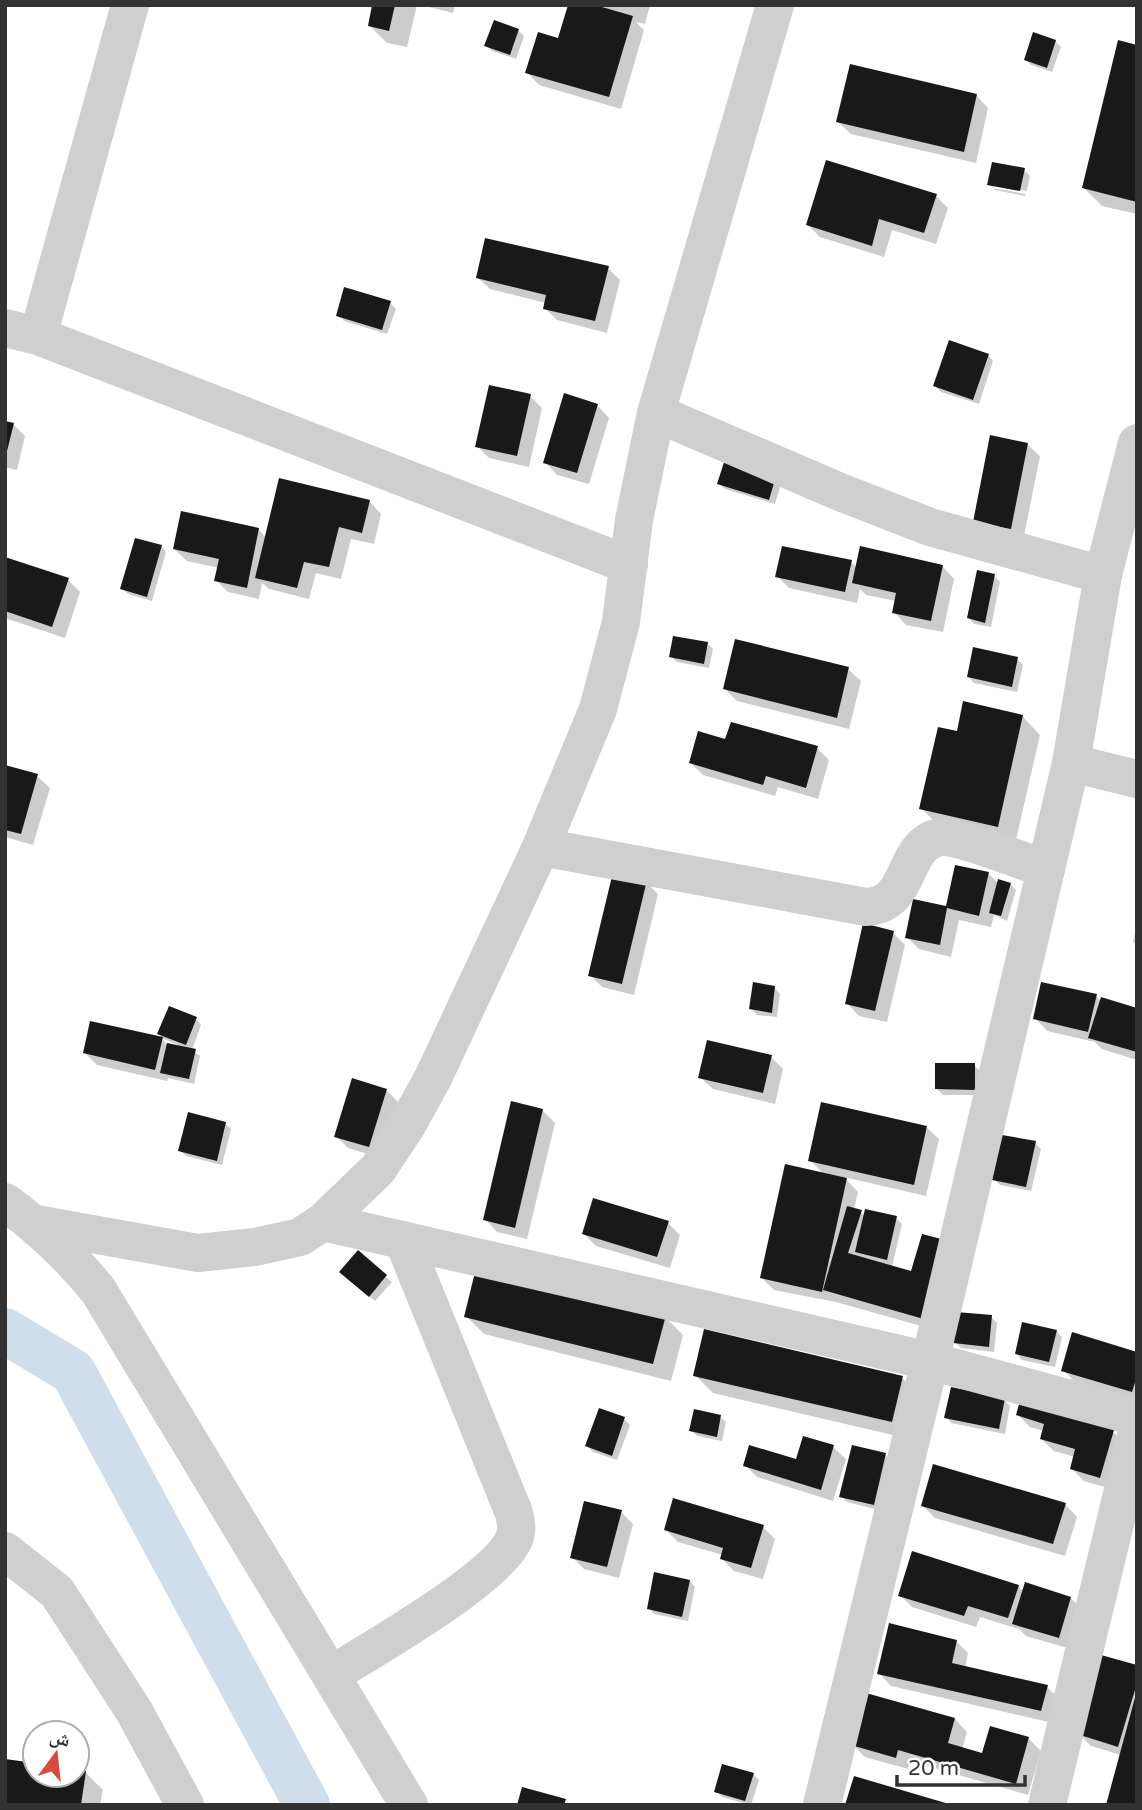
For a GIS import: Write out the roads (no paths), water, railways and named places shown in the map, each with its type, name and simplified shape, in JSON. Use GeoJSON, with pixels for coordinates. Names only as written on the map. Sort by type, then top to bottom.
{"type":"FeatureCollection","features":[{"type":"Feature","properties":{"kind":"street"},"geometry":{"type":"LineString","coordinates":[[130,5],[21,332],[629,565]]}},
{"type":"Feature","properties":{"kind":"street"},"geometry":{"type":"LineString","coordinates":[[36,1224],[198,1253],[266,1245],[300,1237],[323,1222],[378,1169],[407,1125],[433,1078],[541,847],[598,709],[621,622],[639,489],[656,413],[775,5]]}},
{"type":"Feature","properties":{"kind":"street"},"geometry":{"type":"LineString","coordinates":[[656,413],[840,492],[930,527],[1103,575]]}},
{"type":"Feature","properties":{"kind":"street"},"geometry":{"type":"LineString","coordinates":[[822,1805],[1046,869],[1070,762],[1103,575],[1137,443]]}},
{"type":"Feature","properties":{"kind":"street"},"geometry":{"type":"LineString","coordinates":[[1070,762],[1137,779]]}},
{"type":"Feature","properties":{"kind":"street"},"geometry":{"type":"LineString","coordinates":[[541,847],[866,907],[880,905],[891,899],[923,847],[936,838],[958,840],[1046,869]]}},
{"type":"Feature","properties":{"kind":"street"},"geometry":{"type":"LineString","coordinates":[[5,1202],[36,1224],[69,1255],[98,1290],[409,1805]]}},
{"type":"Feature","properties":{"kind":"street"},"geometry":{"type":"LineString","coordinates":[[323,1222],[930,1361],[1137,1417]]}},
{"type":"Feature","properties":{"kind":"street"},"geometry":{"type":"LineString","coordinates":[[331,1675],[443,1604],[494,1563],[509,1548],[517,1525],[403,1240]]}},
{"type":"Feature","properties":{"kind":"street"},"geometry":{"type":"LineString","coordinates":[[1047,1805],[1137,1432]]}},
{"type":"Feature","properties":{"kind":"street"},"geometry":{"type":"LineString","coordinates":[[5,1551],[57,1592],[134,1711],[185,1805]]}},
{"type":"Feature","properties":{"kind":"waterway"},"geometry":{"type":"LineString","coordinates":[[5,1331],[73,1372],[307,1805]]}}]}
